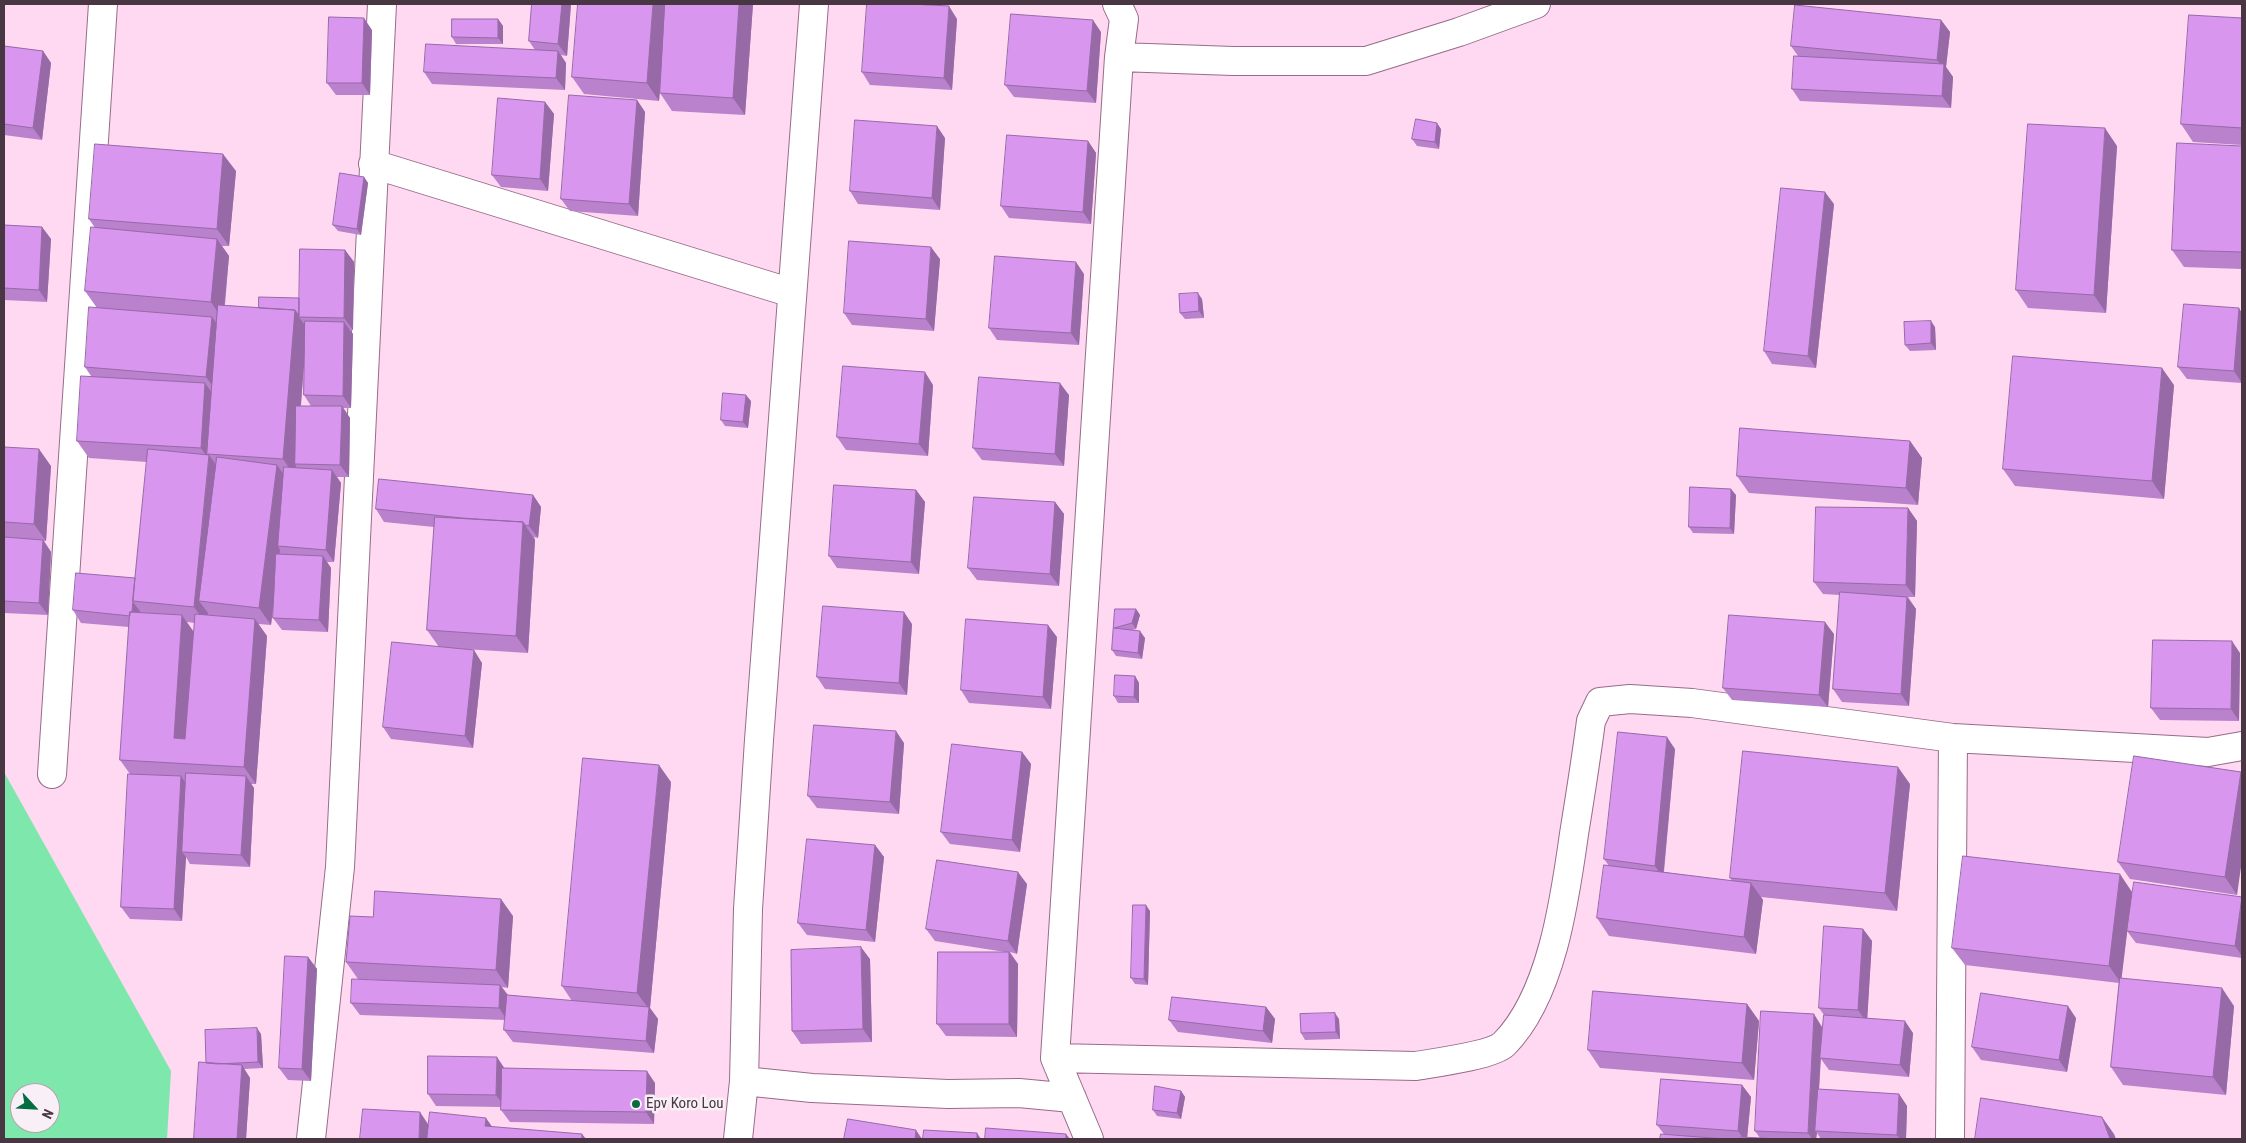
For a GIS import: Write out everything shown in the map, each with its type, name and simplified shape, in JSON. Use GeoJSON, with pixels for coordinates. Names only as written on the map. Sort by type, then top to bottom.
{"type":"FeatureCollection","features":[{"type":"Feature","properties":{"kind":"street"},"geometry":{"type":"LineString","coordinates":[[52,774],[103,4]]}},
{"type":"Feature","properties":{"kind":"street"},"geometry":{"type":"LineString","coordinates":[[311,1139],[340,868],[382,4]]}},
{"type":"Feature","properties":{"kind":"street"},"geometry":{"type":"LineString","coordinates":[[738,1139],[744,1080],[748,909],[754,810],[814,4]]}},
{"type":"Feature","properties":{"kind":"street"},"geometry":{"type":"LineString","coordinates":[[1089,1139],[1055,1058],[1119,57],[1124,19],[1117,4]]}},
{"type":"Feature","properties":{"kind":"street"},"geometry":{"type":"LineString","coordinates":[[1119,57],[1233,61],[1366,61],[1459,32],[1536,4]]}},
{"type":"Feature","properties":{"kind":"street"},"geometry":{"type":"LineString","coordinates":[[373,164],[792,293]]}},
{"type":"Feature","properties":{"kind":"street"},"geometry":{"type":"LineString","coordinates":[[1055,1058],[1416,1066],[1474,1055],[1503,1046],[1530,1008],[1551,958],[1568,877],[1591,721],[1600,702],[1630,699],[1692,703],[1953,738],[2208,752],[2242,746]]}},
{"type":"Feature","properties":{"kind":"street"},"geometry":{"type":"LineString","coordinates":[[1950,1139],[1953,738]]}},
{"type":"Feature","properties":{"kind":"street"},"geometry":{"type":"LineString","coordinates":[[744,1080],[812,1088],[948,1094],[1019,1093],[1072,1098]]}},
{"type":"Feature","properties":{"kind":"green space"},"geometry":{"type":"Polygon","coordinates":[[[4,772],[171,1071],[167,1139],[4,1139],[4,772]]]}},
{"type":"Feature","properties":{"kind":"building"},"geometry":{"type":"Polygon","coordinates":[[[532,4],[562,4],[558,44],[529,41],[532,4]]]}},
{"type":"Feature","properties":{"kind":"building"},"geometry":{"type":"Polygon","coordinates":[[[578,4],[653,4],[647,83],[572,77],[578,4]]]}},
{"type":"Feature","properties":{"kind":"building"},"geometry":{"type":"Polygon","coordinates":[[[665,4],[739,4],[733,98],[660,93],[665,4]]]}},
{"type":"Feature","properties":{"kind":"building"},"geometry":{"type":"Polygon","coordinates":[[[867,4],[949,6],[944,78],[862,72],[867,4]]]}},
{"type":"Feature","properties":{"kind":"building"},"geometry":{"type":"Polygon","coordinates":[[[1795,5],[1941,20],[1937,60],[1791,46],[1795,5]]]}},
{"type":"Feature","properties":{"kind":"building"},"geometry":{"type":"Polygon","coordinates":[[[1011,14],[1093,20],[1087,91],[1005,85],[1011,14]]]}},
{"type":"Feature","properties":{"kind":"building"},"geometry":{"type":"Polygon","coordinates":[[[2189,15],[2242,18],[2242,128],[2181,124],[2189,15]]]}},
{"type":"Feature","properties":{"kind":"building"},"geometry":{"type":"Polygon","coordinates":[[[329,17],[364,18],[362,83],[327,83],[329,17]]]}},
{"type":"Feature","properties":{"kind":"building"},"geometry":{"type":"Polygon","coordinates":[[[452,19],[498,19],[498,38],[452,37],[452,19]]]}},
{"type":"Feature","properties":{"kind":"building"},"geometry":{"type":"Polygon","coordinates":[[[426,44],[558,51],[556,78],[424,72],[426,44]]]}},
{"type":"Feature","properties":{"kind":"building"},"geometry":{"type":"Polygon","coordinates":[[[4,46],[43,51],[33,128],[4,124],[4,46]]]}},
{"type":"Feature","properties":{"kind":"building"},"geometry":{"type":"Polygon","coordinates":[[[1794,56],[1944,64],[1942,96],[1792,89],[1794,56]]]}},
{"type":"Feature","properties":{"kind":"building"},"geometry":{"type":"Polygon","coordinates":[[[569,95],[637,100],[629,204],[561,199],[569,95]]]}},
{"type":"Feature","properties":{"kind":"building"},"geometry":{"type":"Polygon","coordinates":[[[498,98],[545,102],[540,179],[492,175],[498,98]]]}},
{"type":"Feature","properties":{"kind":"building"},"geometry":{"type":"Polygon","coordinates":[[[1416,119],[1437,123],[1435,142],[1412,139],[1416,119]]]}},
{"type":"Feature","properties":{"kind":"building"},"geometry":{"type":"Polygon","coordinates":[[[855,120],[937,126],[932,198],[850,191],[855,120]]]}},
{"type":"Feature","properties":{"kind":"building"},"geometry":{"type":"Polygon","coordinates":[[[2028,124],[2105,128],[2094,295],[2016,290],[2028,124]]]}},
{"type":"Feature","properties":{"kind":"building"},"geometry":{"type":"Polygon","coordinates":[[[1007,135],[1088,141],[1083,212],[1001,206],[1007,135]]]}},
{"type":"Feature","properties":{"kind":"building"},"geometry":{"type":"Polygon","coordinates":[[[2177,143],[2242,146],[2242,252],[2172,250],[2177,143]]]}},
{"type":"Feature","properties":{"kind":"building"},"geometry":{"type":"Polygon","coordinates":[[[95,144],[223,154],[217,229],[89,219],[95,144]]]}},
{"type":"Feature","properties":{"kind":"building"},"geometry":{"type":"Polygon","coordinates":[[[340,173],[364,177],[357,229],[333,225],[340,173]]]}},
{"type":"Feature","properties":{"kind":"building"},"geometry":{"type":"Polygon","coordinates":[[[1781,188],[1825,192],[1808,356],[1764,351],[1781,188]]]}},
{"type":"Feature","properties":{"kind":"building"},"geometry":{"type":"Polygon","coordinates":[[[4,225],[42,227],[39,290],[4,288],[4,225]]]}},
{"type":"Feature","properties":{"kind":"building"},"geometry":{"type":"Polygon","coordinates":[[[91,227],[217,239],[211,302],[85,291],[91,227]]]}},
{"type":"Feature","properties":{"kind":"building"},"geometry":{"type":"Polygon","coordinates":[[[849,241],[931,247],[926,319],[844,313],[849,241]]]}},
{"type":"Feature","properties":{"kind":"building"},"geometry":{"type":"Polygon","coordinates":[[[300,249],[345,250],[344,318],[299,317],[300,249]]]}},
{"type":"Feature","properties":{"kind":"building"},"geometry":{"type":"Polygon","coordinates":[[[995,256],[1076,262],[1071,333],[989,328],[995,256]]]}},
{"type":"Feature","properties":{"kind":"building"},"geometry":{"type":"Polygon","coordinates":[[[1198,293],[1199,311],[1180,313],[1179,294],[1198,293]]]}},
{"type":"Feature","properties":{"kind":"building"},"geometry":{"type":"Polygon","coordinates":[[[259,297],[299,298],[299,316],[295,310],[259,308],[259,297]]]}},
{"type":"Feature","properties":{"kind":"building"},"geometry":{"type":"Polygon","coordinates":[[[2184,304],[2239,308],[2234,371],[2178,367],[2184,304]]]}},
{"type":"Feature","properties":{"kind":"building"},"geometry":{"type":"Polygon","coordinates":[[[218,305],[295,310],[283,459],[207,454],[218,305]]]}},
{"type":"Feature","properties":{"kind":"building"},"geometry":{"type":"Polygon","coordinates":[[[89,307],[212,317],[206,377],[85,367],[89,307]]]}},
{"type":"Feature","properties":{"kind":"building"},"geometry":{"type":"Polygon","coordinates":[[[305,321],[344,322],[343,396],[304,395],[305,321]]]}},
{"type":"Feature","properties":{"kind":"building"},"geometry":{"type":"Polygon","coordinates":[[[1931,321],[1931,343],[1905,345],[1904,322],[1931,321]]]}},
{"type":"Feature","properties":{"kind":"building"},"geometry":{"type":"Polygon","coordinates":[[[2013,356],[2162,368],[2152,481],[2003,469],[2013,356]]]}},
{"type":"Feature","properties":{"kind":"building"},"geometry":{"type":"Polygon","coordinates":[[[843,366],[925,372],[919,444],[837,437],[843,366]]]}},
{"type":"Feature","properties":{"kind":"building"},"geometry":{"type":"Polygon","coordinates":[[[81,376],[205,383],[201,448],[77,441],[81,376]]]}},
{"type":"Feature","properties":{"kind":"building"},"geometry":{"type":"Polygon","coordinates":[[[979,377],[1060,383],[1055,454],[973,448],[979,377]]]}},
{"type":"Feature","properties":{"kind":"building"},"geometry":{"type":"Polygon","coordinates":[[[723,393],[746,395],[743,422],[721,420],[723,393]]]}},
{"type":"Feature","properties":{"kind":"building"},"geometry":{"type":"Polygon","coordinates":[[[296,406],[342,406],[340,465],[295,464],[296,406]]]}},
{"type":"Feature","properties":{"kind":"building"},"geometry":{"type":"Polygon","coordinates":[[[1740,428],[1910,441],[1906,488],[1737,476],[1740,428]]]}},
{"type":"Feature","properties":{"kind":"building"},"geometry":{"type":"Polygon","coordinates":[[[4,447],[39,449],[34,524],[4,522],[4,447]]]}},
{"type":"Feature","properties":{"kind":"building"},"geometry":{"type":"Polygon","coordinates":[[[148,449],[209,455],[194,607],[133,601],[148,449]]]}},
{"type":"Feature","properties":{"kind":"building"},"geometry":{"type":"Polygon","coordinates":[[[217,457],[277,465],[259,608],[199,601],[217,457]]]}},
{"type":"Feature","properties":{"kind":"building"},"geometry":{"type":"Polygon","coordinates":[[[284,467],[332,470],[326,550],[278,546],[284,467]]]}},
{"type":"Feature","properties":{"kind":"building"},"geometry":{"type":"Polygon","coordinates":[[[379,479],[533,495],[529,526],[523,522],[376,509],[379,479]]]}},
{"type":"Feature","properties":{"kind":"building"},"geometry":{"type":"Polygon","coordinates":[[[834,485],[916,490],[911,562],[829,556],[834,485]]]}},
{"type":"Feature","properties":{"kind":"building"},"geometry":{"type":"Polygon","coordinates":[[[1690,487],[1731,489],[1730,528],[1689,527],[1690,487]]]}},
{"type":"Feature","properties":{"kind":"building"},"geometry":{"type":"Polygon","coordinates":[[[974,497],[1055,502],[1050,574],[968,568],[974,497]]]}},
{"type":"Feature","properties":{"kind":"building"},"geometry":{"type":"Polygon","coordinates":[[[1816,507],[1908,508],[1906,585],[1814,582],[1816,507]]]}},
{"type":"Feature","properties":{"kind":"building"},"geometry":{"type":"Polygon","coordinates":[[[435,517],[523,522],[516,636],[427,630],[435,517]]]}},
{"type":"Feature","properties":{"kind":"building"},"geometry":{"type":"Polygon","coordinates":[[[4,537],[43,540],[39,603],[4,601],[4,537]]]}},
{"type":"Feature","properties":{"kind":"building"},"geometry":{"type":"Polygon","coordinates":[[[276,554],[323,556],[319,620],[273,618],[276,554]]]}},
{"type":"Feature","properties":{"kind":"building"},"geometry":{"type":"Polygon","coordinates":[[[76,573],[135,578],[130,616],[73,610],[76,573]]]}},
{"type":"Feature","properties":{"kind":"building"},"geometry":{"type":"Polygon","coordinates":[[[1840,592],[1907,597],[1901,694],[1833,689],[1840,592]]]}},
{"type":"Feature","properties":{"kind":"building"},"geometry":{"type":"Polygon","coordinates":[[[823,606],[904,612],[899,683],[817,677],[823,606]]]}},
{"type":"Feature","properties":{"kind":"building"},"geometry":{"type":"Polygon","coordinates":[[[1115,609],[1136,609],[1132,623],[1114,628],[1140,631],[1138,653],[1112,650],[1115,609]]]}},
{"type":"Feature","properties":{"kind":"building"},"geometry":{"type":"Polygon","coordinates":[[[130,612],[182,615],[174,738],[185,739],[195,614],[255,619],[244,767],[120,760],[130,612]]]}},
{"type":"Feature","properties":{"kind":"building"},"geometry":{"type":"Polygon","coordinates":[[[1729,615],[1825,622],[1819,695],[1723,688],[1729,615]]]}},
{"type":"Feature","properties":{"kind":"building"},"geometry":{"type":"Polygon","coordinates":[[[966,619],[1048,625],[1043,697],[961,690],[966,619]]]}},
{"type":"Feature","properties":{"kind":"building"},"geometry":{"type":"Polygon","coordinates":[[[2153,640],[2232,641],[2231,709],[2151,708],[2153,640]]]}},
{"type":"Feature","properties":{"kind":"building"},"geometry":{"type":"Polygon","coordinates":[[[392,642],[474,650],[465,736],[383,727],[392,642]]]}},
{"type":"Feature","properties":{"kind":"building"},"geometry":{"type":"Polygon","coordinates":[[[1115,675],[1135,676],[1134,697],[1114,696],[1115,675]]]}},
{"type":"Feature","properties":{"kind":"building"},"geometry":{"type":"Polygon","coordinates":[[[814,725],[896,731],[890,802],[808,796],[814,725]]]}},
{"type":"Feature","properties":{"kind":"building"},"geometry":{"type":"Polygon","coordinates":[[[1618,732],[1667,737],[1655,866],[1604,859],[1618,732]]]}},
{"type":"Feature","properties":{"kind":"building"},"geometry":{"type":"Polygon","coordinates":[[[952,744],[1022,752],[1012,840],[941,832],[952,744]]]}},
{"type":"Feature","properties":{"kind":"building"},"geometry":{"type":"Polygon","coordinates":[[[1743,751],[1898,767],[1885,893],[1730,878],[1743,751]]]}},
{"type":"Feature","properties":{"kind":"building"},"geometry":{"type":"Polygon","coordinates":[[[2134,756],[2241,772],[2225,877],[2118,862],[2134,756]]]}},
{"type":"Feature","properties":{"kind":"building"},"geometry":{"type":"Polygon","coordinates":[[[583,758],[659,765],[637,993],[562,986],[583,758]]]}},
{"type":"Feature","properties":{"kind":"building"},"geometry":{"type":"Polygon","coordinates":[[[186,773],[246,776],[241,855],[182,852],[186,773]]]}},
{"type":"Feature","properties":{"kind":"building"},"geometry":{"type":"Polygon","coordinates":[[[128,774],[181,776],[174,909],[121,907],[128,774]]]}},
{"type":"Feature","properties":{"kind":"building"},"geometry":{"type":"Polygon","coordinates":[[[807,839],[875,845],[866,930],[798,923],[807,839]]]}},
{"type":"Feature","properties":{"kind":"building"},"geometry":{"type":"Polygon","coordinates":[[[1963,856],[2120,874],[2109,966],[1952,948],[1963,856]]]}},
{"type":"Feature","properties":{"kind":"building"},"geometry":{"type":"Polygon","coordinates":[[[937,860],[1018,872],[1008,941],[926,929],[937,860]]]}},
{"type":"Feature","properties":{"kind":"building"},"geometry":{"type":"Polygon","coordinates":[[[1604,865],[1751,883],[1744,937],[1597,918],[1604,865]]]}},
{"type":"Feature","properties":{"kind":"building"},"geometry":{"type":"Polygon","coordinates":[[[2134,882],[2242,897],[2235,946],[2127,931],[2134,882]]]}},
{"type":"Feature","properties":{"kind":"building"},"geometry":{"type":"Polygon","coordinates":[[[375,891],[501,899],[496,970],[346,962],[350,916],[373,917],[375,891]]]}},
{"type":"Feature","properties":{"kind":"building"},"geometry":{"type":"Polygon","coordinates":[[[1133,905],[1146,905],[1144,979],[1131,978],[1133,905]]]}},
{"type":"Feature","properties":{"kind":"building"},"geometry":{"type":"Polygon","coordinates":[[[1824,926],[1863,929],[1858,1010],[1819,1008],[1824,926]]]}},
{"type":"Feature","properties":{"kind":"building"},"geometry":{"type":"Polygon","coordinates":[[[861,947],[863,1029],[792,1031],[791,950],[861,947]]]}},
{"type":"Feature","properties":{"kind":"building"},"geometry":{"type":"Polygon","coordinates":[[[938,952],[1009,952],[1009,1024],[937,1024],[938,952]]]}},
{"type":"Feature","properties":{"kind":"building"},"geometry":{"type":"Polygon","coordinates":[[[285,956],[308,957],[302,1069],[279,1068],[285,956]]]}},
{"type":"Feature","properties":{"kind":"building"},"geometry":{"type":"Polygon","coordinates":[[[2120,978],[2222,988],[2213,1077],[2111,1067],[2120,978]]]}},
{"type":"Feature","properties":{"kind":"building"},"geometry":{"type":"Polygon","coordinates":[[[352,979],[500,985],[499,1008],[351,1003],[352,979]]]}},
{"type":"Feature","properties":{"kind":"building"},"geometry":{"type":"Polygon","coordinates":[[[1593,991],[1747,1004],[1742,1063],[1588,1050],[1593,991]]]}},
{"type":"Feature","properties":{"kind":"building"},"geometry":{"type":"Polygon","coordinates":[[[1981,993],[2068,1006],[2059,1060],[1972,1047],[1981,993]]]}},
{"type":"Feature","properties":{"kind":"building"},"geometry":{"type":"Polygon","coordinates":[[[507,995],[649,1007],[646,1041],[504,1030],[507,995]]]}},
{"type":"Feature","properties":{"kind":"building"},"geometry":{"type":"Polygon","coordinates":[[[1172,997],[1266,1007],[1263,1031],[1169,1020],[1172,997]]]}},
{"type":"Feature","properties":{"kind":"building"},"geometry":{"type":"Polygon","coordinates":[[[1761,1011],[1814,1014],[1808,1133],[1755,1131],[1761,1011]]]}},
{"type":"Feature","properties":{"kind":"building"},"geometry":{"type":"Polygon","coordinates":[[[1335,1013],[1336,1032],[1301,1033],[1300,1014],[1335,1013]]]}},
{"type":"Feature","properties":{"kind":"building"},"geometry":{"type":"Polygon","coordinates":[[[1824,1015],[1905,1021],[1900,1065],[1820,1058],[1824,1015]]]}},
{"type":"Feature","properties":{"kind":"building"},"geometry":{"type":"Polygon","coordinates":[[[257,1028],[258,1062],[206,1063],[205,1030],[257,1028]]]}},
{"type":"Feature","properties":{"kind":"building"},"geometry":{"type":"Polygon","coordinates":[[[428,1056],[497,1057],[496,1095],[428,1094],[428,1056]]]}},
{"type":"Feature","properties":{"kind":"building"},"geometry":{"type":"Polygon","coordinates":[[[199,1062],[242,1065],[237,1139],[194,1139],[199,1062]]]}},
{"type":"Feature","properties":{"kind":"building"},"geometry":{"type":"Polygon","coordinates":[[[502,1068],[647,1071],[646,1112],[501,1110],[502,1068]]]}},
{"type":"Feature","properties":{"kind":"building"},"geometry":{"type":"Polygon","coordinates":[[[1661,1079],[1742,1085],[1738,1131],[1657,1125],[1661,1079]]]}},
{"type":"Feature","properties":{"kind":"building"},"geometry":{"type":"Polygon","coordinates":[[[1155,1086],[1181,1091],[1177,1113],[1153,1110],[1155,1086]]]}},
{"type":"Feature","properties":{"kind":"building"},"geometry":{"type":"Polygon","coordinates":[[[1818,1089],[1899,1094],[1897,1135],[1815,1131],[1818,1089]]]}},
{"type":"Feature","properties":{"kind":"building"},"geometry":{"type":"Polygon","coordinates":[[[1981,1098],[2102,1117],[2110,1139],[1975,1139],[1981,1098]]]}},
{"type":"Feature","properties":{"kind":"building"},"geometry":{"type":"Polygon","coordinates":[[[363,1109],[420,1112],[419,1139],[360,1139],[363,1109]]]}},
{"type":"Feature","properties":{"kind":"building"},"geometry":{"type":"Polygon","coordinates":[[[430,1112],[486,1118],[485,1126],[582,1134],[582,1139],[427,1139],[430,1112]]]}},
{"type":"Feature","properties":{"kind":"building"},"geometry":{"type":"Polygon","coordinates":[[[848,1119],[916,1130],[915,1139],[844,1139],[848,1119]]]}},
{"type":"Feature","properties":{"kind":"building"},"geometry":{"type":"Polygon","coordinates":[[[986,1128],[1066,1134],[1066,1139],[985,1139],[986,1128]]]}},
{"type":"Feature","properties":{"kind":"building"},"geometry":{"type":"Polygon","coordinates":[[[924,1130],[977,1133],[977,1139],[923,1139],[924,1130]]]}},
{"type":"Feature","properties":{"kind":"building"},"geometry":{"type":"Polygon","coordinates":[[[1661,1134],[1724,1139],[1660,1139],[1661,1134]]]}},
{"type":"Feature","properties":{"kind":"building"},"geometry":{"type":"Polygon","coordinates":[[[1741,1137],[1779,1139],[1741,1139],[1741,1137]]]}},
{"type":"Feature","properties":{"kind":"place","name":"Epv Koro Lou"},"geometry":{"type":"Point","coordinates":[636,1104]}}]}
